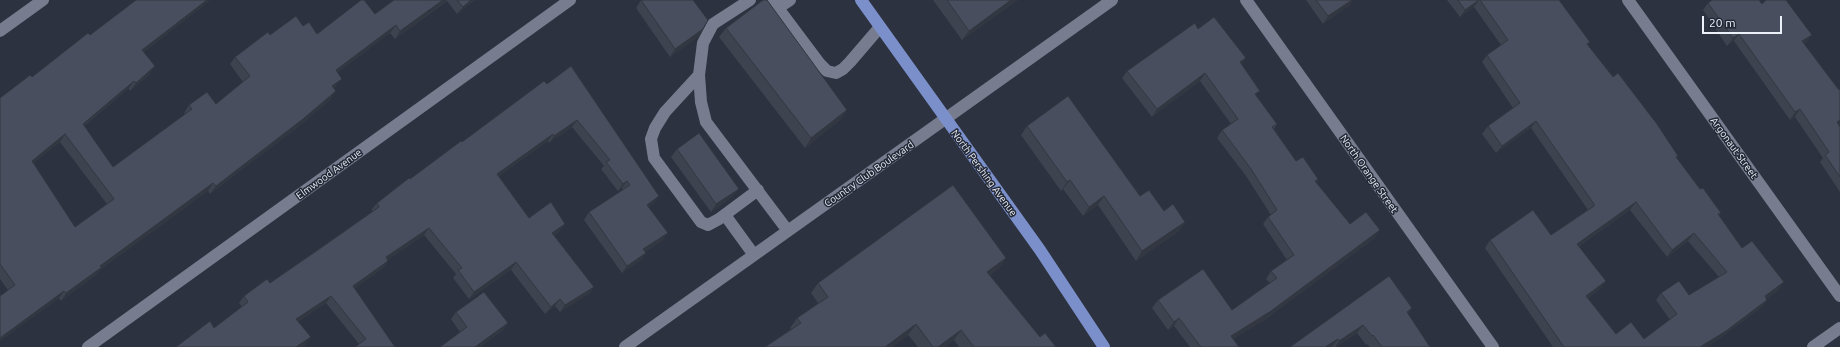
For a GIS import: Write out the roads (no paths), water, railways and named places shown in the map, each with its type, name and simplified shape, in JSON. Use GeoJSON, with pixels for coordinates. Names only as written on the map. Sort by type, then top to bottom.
{"type":"FeatureCollection","features":[{"type":"Feature","properties":{"kind":"main road","name":"North Pershing Avenue"},"geometry":{"type":"LineString","coordinates":[[861,0],[1040,250],[1104,347]]}},
{"type":"Feature","properties":{"kind":"street"},"geometry":{"type":"LineString","coordinates":[[0,31],[43,0]]}},
{"type":"Feature","properties":{"kind":"street","name":"Elmwood Avenue"},"geometry":{"type":"LineString","coordinates":[[88,347],[570,0]]}},
{"type":"Feature","properties":{"kind":"street"},"geometry":{"type":"LineString","coordinates":[[750,0],[713,24],[703,43],[699,75],[701,102],[706,122],[788,231]]}},
{"type":"Feature","properties":{"kind":"street"},"geometry":{"type":"LineString","coordinates":[[790,0],[775,4],[820,64],[827,71],[836,73],[850,62],[880,27]]}},
{"type":"Feature","properties":{"kind":"street","name":"Country Club Boulevard"},"geometry":{"type":"LineString","coordinates":[[625,347],[1112,0]]}},
{"type":"Feature","properties":{"kind":"street","name":"North Orange Street"},"geometry":{"type":"LineString","coordinates":[[1246,0],[1493,347]]}},
{"type":"Feature","properties":{"kind":"street","name":"Argonaut Street"},"geometry":{"type":"LineString","coordinates":[[1628,0],[1840,296]]}},
{"type":"Feature","properties":{"kind":"street"},"geometry":{"type":"LineString","coordinates":[[699,75],[665,112],[651,139],[651,149],[654,158],[701,222],[708,225],[725,215],[758,190]]}},
{"type":"Feature","properties":{"kind":"street"},"geometry":{"type":"LineString","coordinates":[[725,215],[754,255]]}},
{"type":"Feature","properties":{"kind":"street"},"geometry":{"type":"LineString","coordinates":[[1813,347],[1840,328]]}}]}
